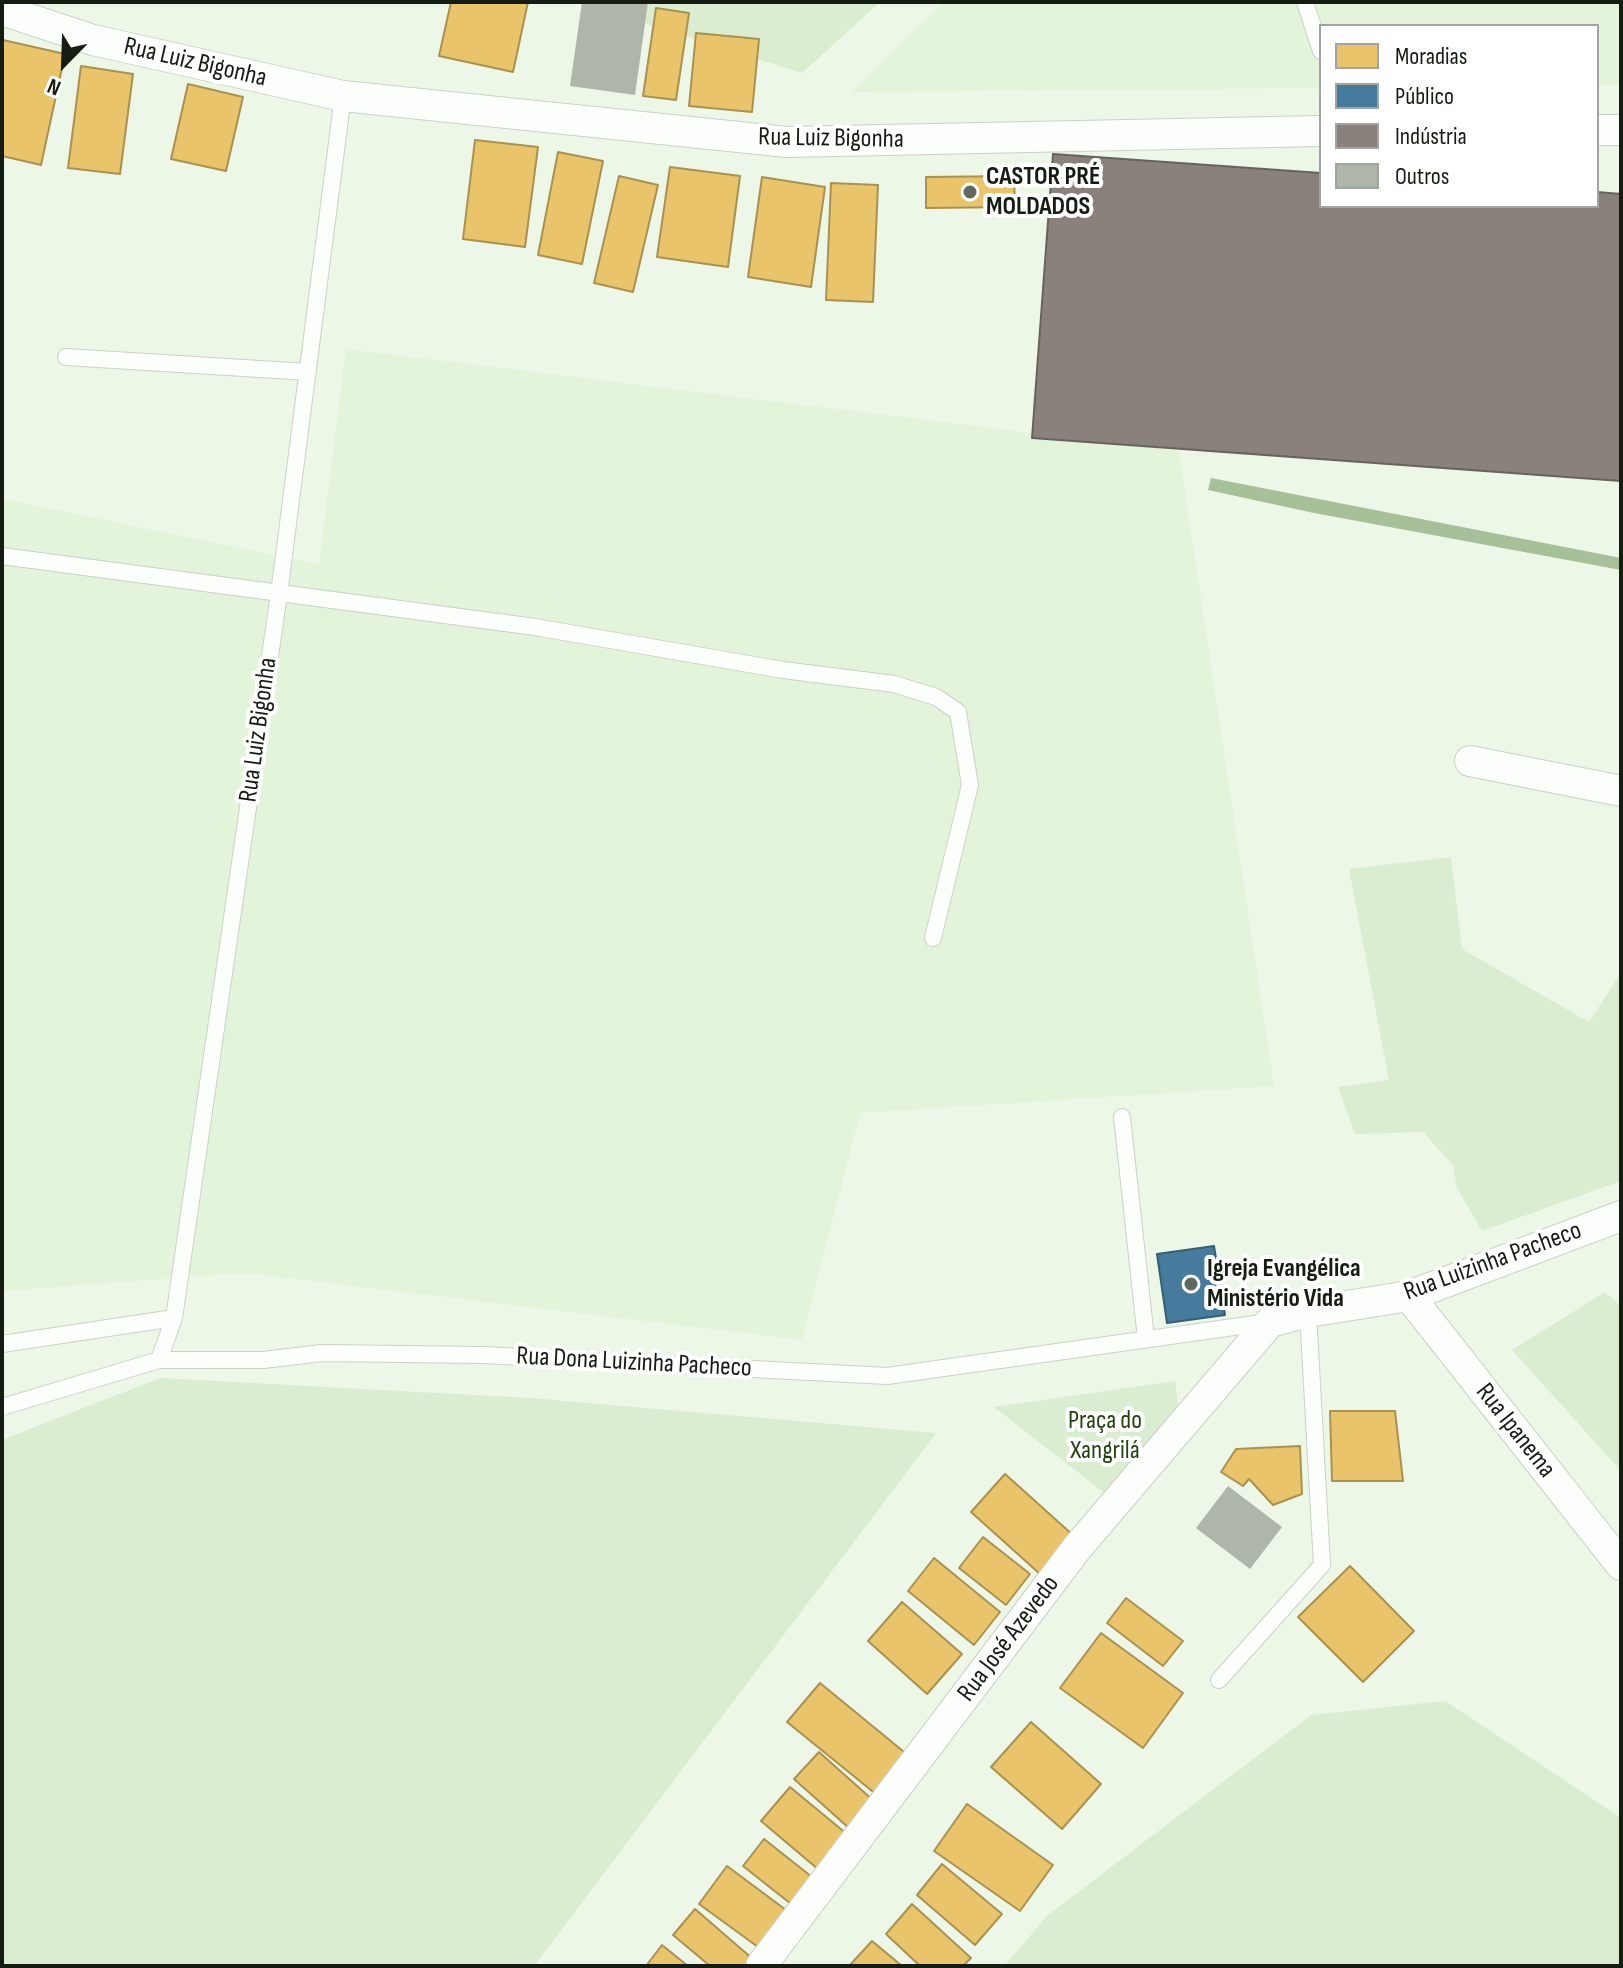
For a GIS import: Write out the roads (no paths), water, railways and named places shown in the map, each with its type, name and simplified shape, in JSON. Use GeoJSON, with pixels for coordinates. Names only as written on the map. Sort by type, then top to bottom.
{"type":"FeatureCollection","features":[{"type":"Feature","properties":{"kind":"street","name":"Rua Luiz Bigonha"},"geometry":{"type":"LineString","coordinates":[[2,10],[93,40],[343,96],[787,142],[1319,131]]}},
{"type":"Feature","properties":{"kind":"street"},"geometry":{"type":"LineString","coordinates":[[1599,130],[1621,130]]}},
{"type":"Feature","properties":{"kind":"street"},"geometry":{"type":"LineString","coordinates":[[1470,761],[1621,791]]}},
{"type":"Feature","properties":{"kind":"street","name":"Rua Luizinha Pacheco"},"geometry":{"type":"LineString","coordinates":[[1270,1322],[1308,1312],[1409,1296],[1621,1216]]}},
{"type":"Feature","properties":{"kind":"street","name":"Rua Ipanema"},"geometry":{"type":"LineString","coordinates":[[1409,1296],[1621,1565]]}},
{"type":"Feature","properties":{"kind":"street","name":"Rua José Azevedo"},"geometry":{"type":"LineString","coordinates":[[761,1966],[1077,1548],[1270,1322]]}},
{"type":"Feature","properties":{"kind":"lane"},"geometry":{"type":"LineString","coordinates":[[1305,2],[1319,45]]}},
{"type":"Feature","properties":{"kind":"lane","name":"Rua Luiz Bigonha"},"geometry":{"type":"LineString","coordinates":[[159,1360],[174,1318],[279,594],[343,96]]}},
{"type":"Feature","properties":{"kind":"lane"},"geometry":{"type":"LineString","coordinates":[[66,357],[308,372]]}},
{"type":"Feature","properties":{"kind":"lane"},"geometry":{"type":"LineString","coordinates":[[2,556],[535,627],[783,670],[894,684],[936,697],[958,712],[970,785],[933,938]]}},
{"type":"Feature","properties":{"kind":"lane"},"geometry":{"type":"LineString","coordinates":[[1122,1117],[1146,1339]]}},
{"type":"Feature","properties":{"kind":"lane"},"geometry":{"type":"LineString","coordinates":[[1219,1680],[1322,1565],[1308,1312]]}},
{"type":"Feature","properties":{"kind":"lane"},"geometry":{"type":"LineString","coordinates":[[2,1344],[174,1318]]}},
{"type":"Feature","properties":{"kind":"lane","name":"Rua Dona Luizinha Pacheco"},"geometry":{"type":"LineString","coordinates":[[2,1407],[159,1360],[263,1360],[322,1353],[484,1355],[887,1376],[1270,1322]]}},
{"type":"Feature","properties":{"kind":"place","name":"CASTOR PRÉ MOLDADOS"},"geometry":{"type":"Point","coordinates":[970,192]}},
{"type":"Feature","properties":{"kind":"place","name":"Igreja Evangélica Ministério Vida"},"geometry":{"type":"Point","coordinates":[1191,1284]}},
{"type":"Feature","properties":{"kind":"park label","name":"Praça do Xangrilá"},"geometry":{"type":"Point","coordinates":[1105,1436]}}]}
